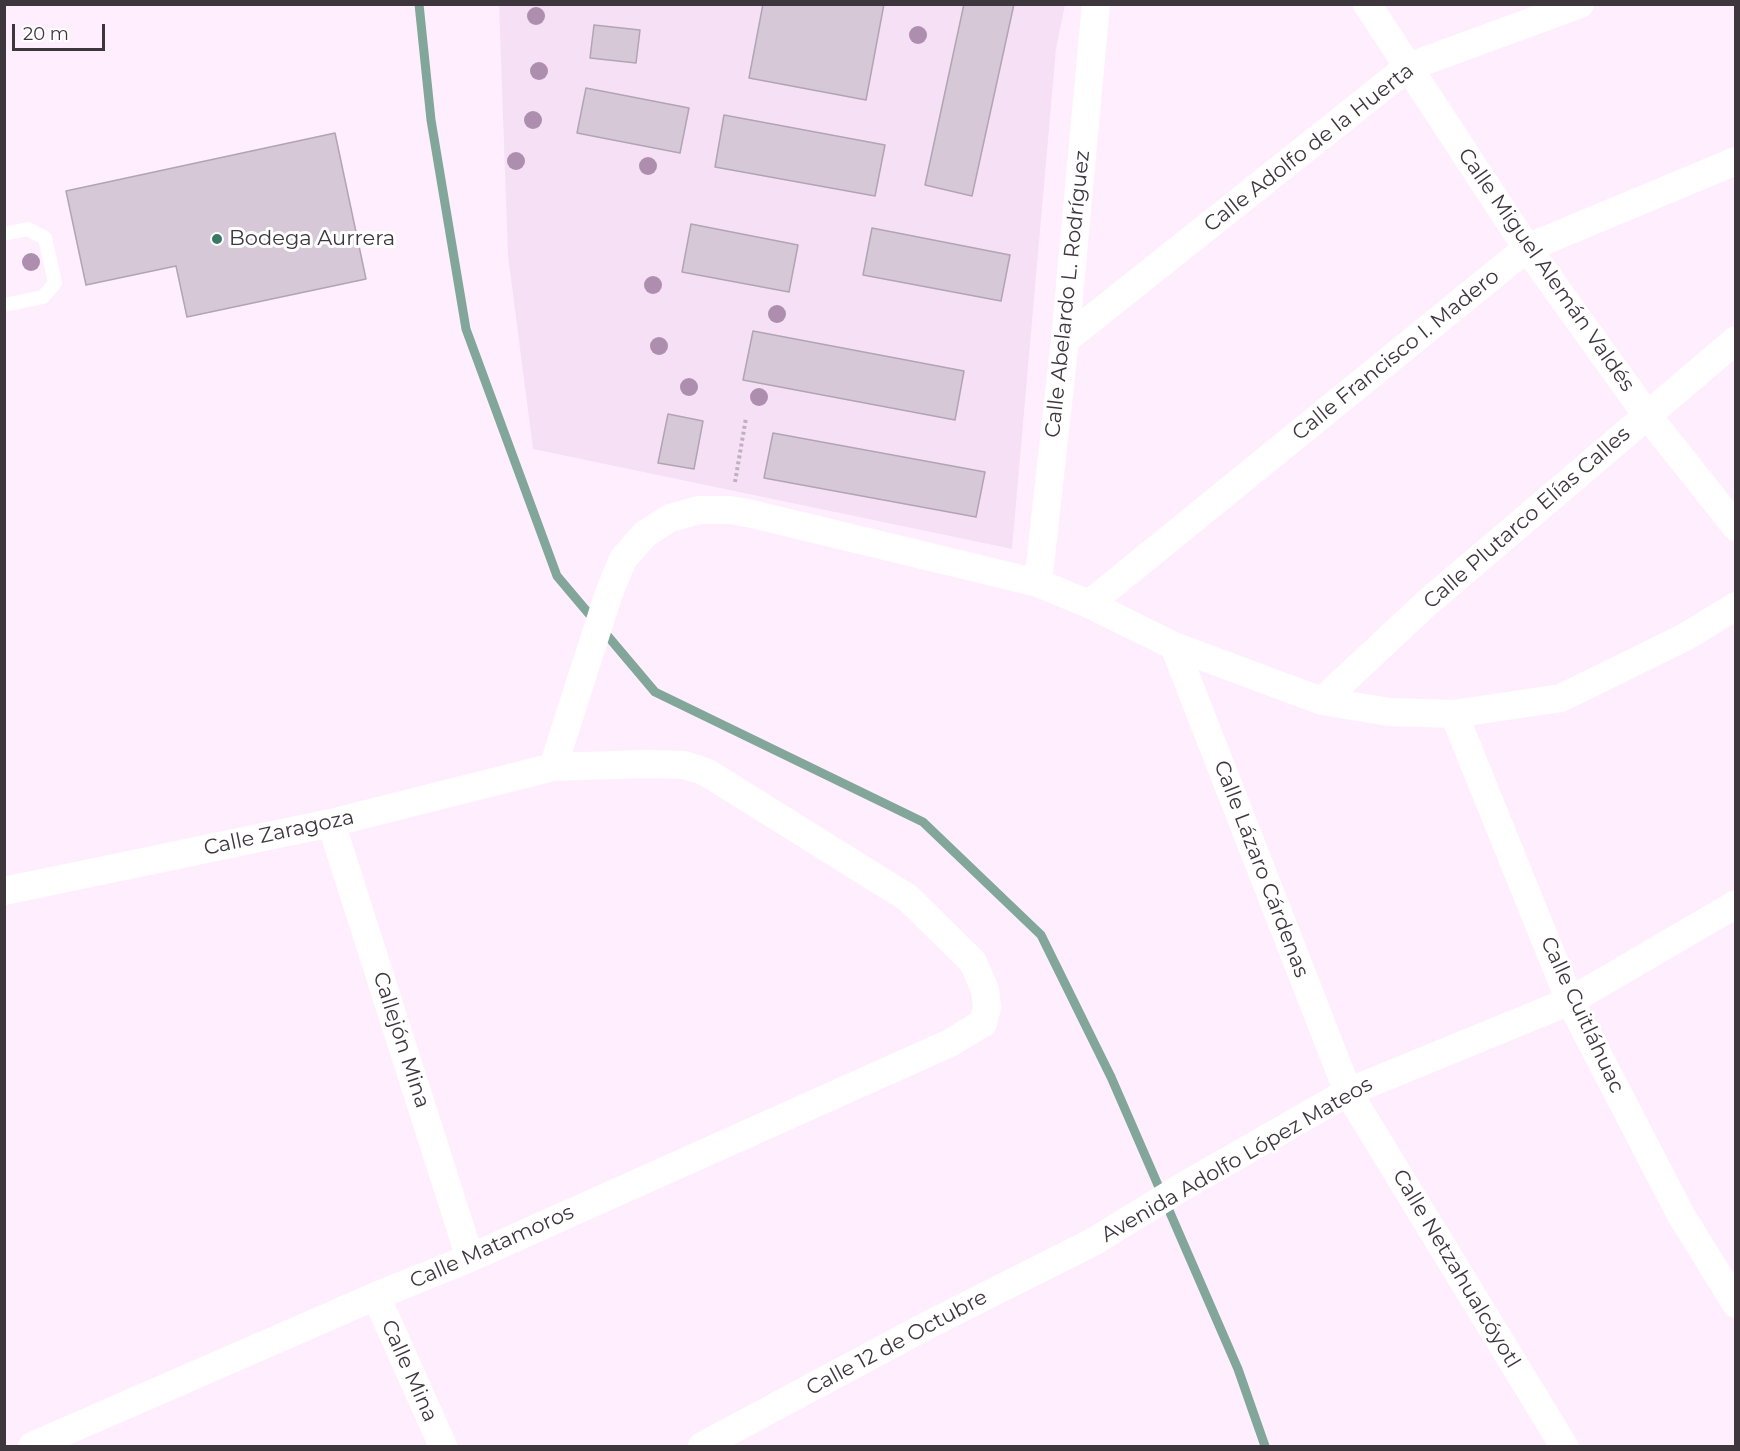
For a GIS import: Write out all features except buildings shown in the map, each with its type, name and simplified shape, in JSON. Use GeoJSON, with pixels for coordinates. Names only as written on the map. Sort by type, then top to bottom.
{"type":"FeatureCollection","features":[{"type":"Feature","properties":{"kind":"street","name":"Calle Abelardo L. Rodríguez"},"geometry":{"type":"LineString","coordinates":[[1038,583],[1065,340],[1096,4]]}},
{"type":"Feature","properties":{"kind":"street","name":"Calle Miguel Alemán Valdés"},"geometry":{"type":"LineString","coordinates":[[1367,4],[1527,248],[1647,415],[1736,527]]}},
{"type":"Feature","properties":{"kind":"street","name":"Calle Adolfo de la Huerta"},"geometry":{"type":"LineString","coordinates":[[1065,340],[1408,67],[1580,4]]}},
{"type":"Feature","properties":{"kind":"street","name":"Calle Francisco I. Madero"},"geometry":{"type":"LineString","coordinates":[[1089,604],[1527,248],[1736,161]]}},
{"type":"Feature","properties":{"kind":"street","name":"Calle Plutarco Elías Calles"},"geometry":{"type":"LineString","coordinates":[[1322,701],[1428,602],[1736,340]]}},
{"type":"Feature","properties":{"kind":"street"},"geometry":{"type":"LineString","coordinates":[[553,767],[609,593],[623,559],[645,534],[670,518],[699,510],[730,510],[1038,583],[1089,604],[1174,646],[1322,701],[1389,712],[1454,714],[1562,698],[1685,637],[1736,606]]}},
{"type":"Feature","properties":{"kind":"street","name":"Calle Lázaro Cárdenas"},"geometry":{"type":"LineString","coordinates":[[1174,646],[1348,1092]]}},
{"type":"Feature","properties":{"kind":"street","name":"Calle Cuitláhuac"},"geometry":{"type":"LineString","coordinates":[[1454,714],[1570,1001],[1681,1215],[1736,1304]]}},
{"type":"Feature","properties":{"kind":"street","name":"Calle Zaragoza"},"geometry":{"type":"LineString","coordinates":[[4,891],[331,823],[553,767],[613,764],[684,765],[706,772],[726,785]]}},
{"type":"Feature","properties":{"kind":"street","name":"Calle Matamoros"},"geometry":{"type":"LineString","coordinates":[[32,1446],[376,1296],[470,1258],[950,1043],[982,1023],[987,1007],[985,990],[973,962],[908,898],[726,785]]}},
{"type":"Feature","properties":{"kind":"street","name":"Callejón Mina"},"geometry":{"type":"LineString","coordinates":[[331,823],[470,1258]]}},
{"type":"Feature","properties":{"kind":"street","name":"Avenida Adolfo López Mateos"},"geometry":{"type":"LineString","coordinates":[[1093,1242],[1184,1186],[1348,1092],[1570,1001],[1736,904]]}},
{"type":"Feature","properties":{"kind":"street","name":"Calle Netzahualcóyotl"},"geometry":{"type":"LineString","coordinates":[[1348,1092],[1564,1446]]}},
{"type":"Feature","properties":{"kind":"street","name":"Calle 12 de Octubre"},"geometry":{"type":"LineString","coordinates":[[702,1446],[928,1325],[1093,1242]]}},
{"type":"Feature","properties":{"kind":"street","name":"Calle Mina"},"geometry":{"type":"LineString","coordinates":[[376,1296],[442,1446]]}},
{"type":"Feature","properties":{"kind":"lane"},"geometry":{"type":"LineString","coordinates":[[4,234],[28,229],[45,238],[55,284],[44,297],[4,305]]}},
{"type":"Feature","properties":{"kind":"path"},"geometry":{"type":"LineString","coordinates":[[730,510],[746,418]]}},
{"type":"Feature","properties":{"kind":"shaded area"},"geometry":{"type":"Polygon","coordinates":[[[499,5],[1065,5],[1056,49],[1012,549],[533,449],[508,256],[499,5]]]}},
{"type":"Feature","properties":{"kind":"waterway"},"geometry":{"type":"LineString","coordinates":[[419,4],[431,120],[466,329],[557,576],[655,692],[923,822],[1041,935],[1111,1077],[1238,1369],[1265,1446]]}},
{"type":"Feature","properties":{"kind":"place","name":"Bodega Aurrera"},"geometry":{"type":"Point","coordinates":[217,239]}}]}
